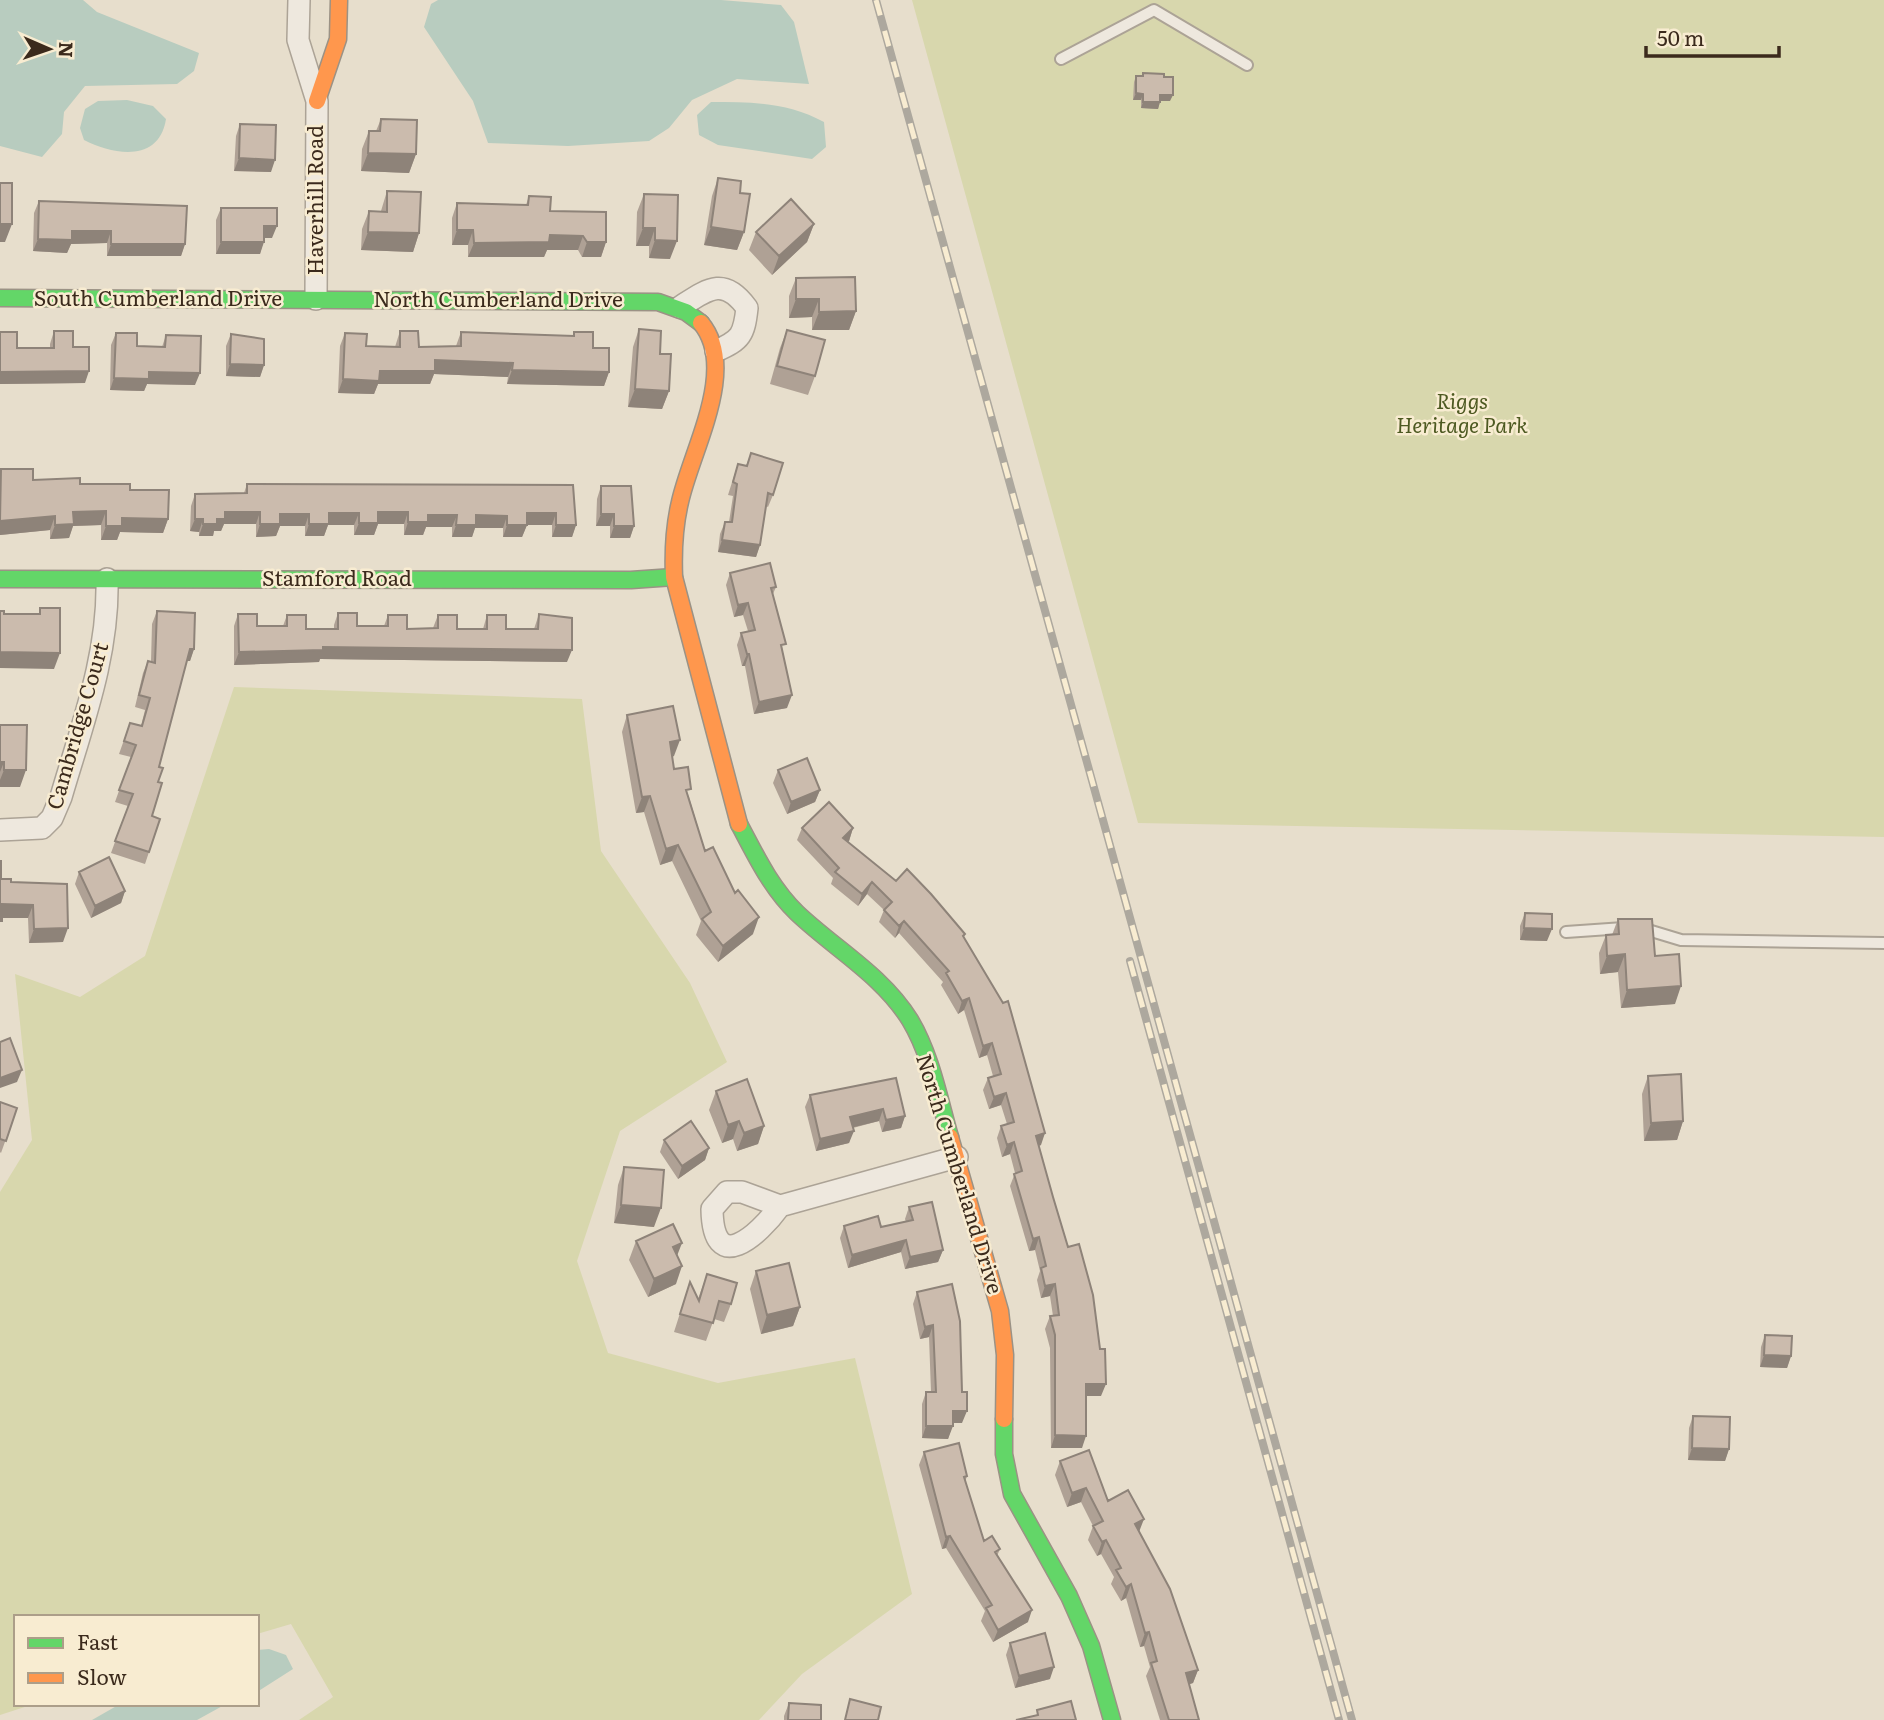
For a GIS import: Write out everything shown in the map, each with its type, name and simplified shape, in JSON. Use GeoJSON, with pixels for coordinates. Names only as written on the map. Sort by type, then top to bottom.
{"type":"FeatureCollection","features":[{"type":"Feature","properties":{"kind":"street","name":"Haverhill Road"},"geometry":{"type":"LineString","coordinates":[[299,0],[298,40],[317,101],[316,299]]}},
{"type":"Feature","properties":{"kind":"street","name":"Haverhill Road"},"geometry":{"type":"LineString","coordinates":[[317,101],[338,39],[339,0]]}},
{"type":"Feature","properties":{"kind":"street"},"geometry":{"type":"LineString","coordinates":[[725,287],[737,294],[747,308],[745,328],[736,342],[716,351],[706,329],[680,307],[706,290],[725,287]]}},
{"type":"Feature","properties":{"kind":"street","name":"South Cumberland Drive"},"geometry":{"type":"LineString","coordinates":[[0,298],[316,299]]}},
{"type":"Feature","properties":{"kind":"street","name":"North Cumberland Drive"},"geometry":{"type":"LineString","coordinates":[[316,299],[658,302],[680,307]]}},
{"type":"Feature","properties":{"kind":"street","name":"North Cumberland Drive"},"geometry":{"type":"LineString","coordinates":[[716,351],[709,401],[674,530],[674,577],[738,822],[766,876],[797,913],[871,973],[910,1020],[929,1063],[1000,1311],[1005,1355],[1004,1454],[1012,1494],[1028,1528],[1069,1596],[1091,1646],[1112,1720]]}},
{"type":"Feature","properties":{"kind":"street","name":"Stamford Road"},"geometry":{"type":"LineString","coordinates":[[0,579],[674,577]]}},
{"type":"Feature","properties":{"kind":"street","name":"Cambridge Court"},"geometry":{"type":"LineString","coordinates":[[0,830],[42,828],[52,818],[61,797],[104,648],[108,615],[107,579]]}},
{"type":"Feature","properties":{"kind":"street"},"geometry":{"type":"LineString","coordinates":[[780,1206],[957,1157]]}},
{"type":"Feature","properties":{"kind":"lane"},"geometry":{"type":"LineString","coordinates":[[1061,59],[1154,5],[1247,65]]}},
{"type":"Feature","properties":{"kind":"lane"},"geometry":{"type":"LineString","coordinates":[[1566,932],[1638,927],[1681,940],[1884,943]]}},
{"type":"Feature","properties":{"kind":"green space","name":"Riggs Heritage Park"},"geometry":{"type":"Polygon","coordinates":[[[912,0],[1884,0],[1884,837],[1138,823],[912,0]]]}},
{"type":"Feature","properties":{"kind":"green space"},"geometry":{"type":"Polygon","coordinates":[[[234,687],[582,699],[601,851],[690,983],[727,1062],[620,1131],[577,1261],[608,1353],[718,1383],[855,1358],[912,1594],[802,1674],[759,1720],[299,1720],[333,1697],[291,1624],[259,1633],[259,1615],[14,1615],[14,1706],[28,1706],[0,1715],[0,1192],[32,1140],[15,974],[80,997],[145,956],[234,687]]]}},
{"type":"Feature","properties":{"kind":"shaded area"},"geometry":{"type":"Polygon","coordinates":[[[0,0],[83,0],[97,12],[199,53],[194,71],[177,84],[85,86],[64,112],[62,134],[42,157],[0,146],[0,0]]]}},
{"type":"Feature","properties":{"kind":"shaded area"},"geometry":{"type":"Polygon","coordinates":[[[438,0],[721,0],[781,5],[794,22],[809,84],[737,79],[692,100],[669,128],[649,141],[568,146],[488,143],[473,101],[424,27],[431,4],[438,0]]]}},
{"type":"Feature","properties":{"kind":"shaded area"},"geometry":{"type":"Polygon","coordinates":[[[127,100],[153,106],[166,119],[162,133],[154,143],[134,152],[121,152],[84,140],[80,128],[85,109],[98,101],[127,100]]]}},
{"type":"Feature","properties":{"kind":"shaded area"},"geometry":{"type":"Polygon","coordinates":[[[711,102],[769,104],[810,115],[824,122],[826,147],[812,159],[718,145],[699,135],[697,115],[711,102]]]}},
{"type":"Feature","properties":{"kind":"shaded area"},"geometry":{"type":"Polygon","coordinates":[[[269,1649],[286,1655],[293,1669],[259,1691],[259,1650],[269,1649]]]}},
{"type":"Feature","properties":{"kind":"shaded area"},"geometry":{"type":"Polygon","coordinates":[[[116,1706],[222,1706],[197,1720],[92,1720],[116,1706]]]}},
{"type":"Feature","properties":{"kind":"building"},"geometry":{"type":"Polygon","coordinates":[[[1143,73],[1173,77],[1173,95],[1160,95],[1160,102],[1143,102],[1143,94],[1136,93],[1136,76],[1143,76],[1143,73]]]}},
{"type":"Feature","properties":{"kind":"building"},"geometry":{"type":"Polygon","coordinates":[[[381,119],[417,120],[416,154],[368,153],[369,131],[380,131],[381,119]]]}},
{"type":"Feature","properties":{"kind":"building"},"geometry":{"type":"Polygon","coordinates":[[[240,124],[276,125],[275,160],[239,158],[240,124]]]}},
{"type":"Feature","properties":{"kind":"building"},"geometry":{"type":"Polygon","coordinates":[[[718,178],[741,181],[740,193],[750,194],[744,232],[711,227],[718,178]]]}},
{"type":"Feature","properties":{"kind":"building"},"geometry":{"type":"Polygon","coordinates":[[[0,183],[12,183],[12,224],[0,224],[0,183]]]}},
{"type":"Feature","properties":{"kind":"building"},"geometry":{"type":"Polygon","coordinates":[[[387,191],[421,192],[419,233],[368,232],[369,211],[387,212],[387,191]]]}},
{"type":"Feature","properties":{"kind":"building"},"geometry":{"type":"Polygon","coordinates":[[[644,194],[678,195],[677,241],[655,240],[655,228],[643,228],[644,194]]]}},
{"type":"Feature","properties":{"kind":"building"},"geometry":{"type":"Polygon","coordinates":[[[529,196],[551,197],[550,211],[606,212],[606,242],[587,242],[583,236],[550,235],[549,242],[474,243],[473,230],[457,230],[457,203],[528,205],[529,196]]]}},
{"type":"Feature","properties":{"kind":"building"},"geometry":{"type":"Polygon","coordinates":[[[791,199],[814,224],[779,256],[756,232],[791,199]]]}},
{"type":"Feature","properties":{"kind":"building"},"geometry":{"type":"Polygon","coordinates":[[[39,201],[187,206],[185,244],[111,244],[111,231],[72,231],[72,240],[38,239],[39,201]]]}},
{"type":"Feature","properties":{"kind":"building"},"geometry":{"type":"Polygon","coordinates":[[[221,208],[277,208],[277,226],[264,226],[264,242],[221,242],[221,208]]]}},
{"type":"Feature","properties":{"kind":"building"},"geometry":{"type":"Polygon","coordinates":[[[855,277],[856,311],[819,312],[819,299],[796,299],[796,278],[855,277]]]}},
{"type":"Feature","properties":{"kind":"building"},"geometry":{"type":"Polygon","coordinates":[[[639,329],[661,331],[660,354],[671,354],[669,391],[635,389],[639,329]]]}},
{"type":"Feature","properties":{"kind":"building"},"geometry":{"type":"Polygon","coordinates":[[[787,330],[825,340],[815,376],[777,366],[787,330]]]}},
{"type":"Feature","properties":{"kind":"building"},"geometry":{"type":"Polygon","coordinates":[[[54,331],[73,331],[73,347],[89,347],[89,371],[0,372],[0,332],[17,332],[17,348],[54,348],[54,331]]]}},
{"type":"Feature","properties":{"kind":"building"},"geometry":{"type":"Polygon","coordinates":[[[400,331],[418,331],[419,347],[461,346],[461,332],[574,336],[574,332],[593,332],[593,348],[609,348],[609,372],[512,370],[513,363],[435,360],[435,371],[380,371],[379,381],[343,379],[345,333],[367,334],[366,346],[400,347],[400,331]]]}},
{"type":"Feature","properties":{"kind":"building"},"geometry":{"type":"Polygon","coordinates":[[[116,333],[137,333],[137,346],[165,347],[166,335],[201,336],[200,373],[149,372],[149,379],[114,378],[116,333]]]}},
{"type":"Feature","properties":{"kind":"building"},"geometry":{"type":"Polygon","coordinates":[[[231,334],[264,339],[264,365],[230,364],[231,334]]]}},
{"type":"Feature","properties":{"kind":"building"},"geometry":{"type":"Polygon","coordinates":[[[751,453],[783,463],[773,495],[768,493],[760,545],[722,540],[725,522],[732,522],[737,484],[733,482],[738,464],[747,466],[751,453]]]}},
{"type":"Feature","properties":{"kind":"building"},"geometry":{"type":"Polygon","coordinates":[[[1,469],[33,469],[33,480],[80,478],[80,484],[130,484],[130,490],[169,490],[168,519],[122,518],[122,526],[106,526],[106,511],[73,512],[74,524],[55,525],[55,516],[0,521],[1,469]]]}},
{"type":"Feature","properties":{"kind":"building"},"geometry":{"type":"Polygon","coordinates":[[[247,484],[573,485],[576,525],[556,525],[556,513],[527,513],[527,525],[507,525],[507,516],[476,515],[476,525],[456,525],[457,515],[428,515],[428,522],[408,522],[408,512],[378,512],[378,523],[359,523],[359,513],[329,513],[329,524],[309,524],[309,514],[280,514],[280,524],[260,524],[260,512],[225,512],[225,519],[217,519],[217,524],[203,524],[203,519],[195,519],[195,494],[247,493],[247,484]]]}},
{"type":"Feature","properties":{"kind":"building"},"geometry":{"type":"Polygon","coordinates":[[[601,486],[631,486],[634,526],[614,526],[614,514],[601,514],[601,486]]]}},
{"type":"Feature","properties":{"kind":"building"},"geometry":{"type":"Polygon","coordinates":[[[770,563],[776,587],[771,588],[786,644],[781,645],[792,695],[759,702],[749,654],[741,633],[755,630],[748,603],[738,605],[730,573],[770,563]]]}},
{"type":"Feature","properties":{"kind":"building"},"geometry":{"type":"Polygon","coordinates":[[[40,608],[60,608],[60,653],[0,652],[0,611],[4,611],[4,614],[40,614],[40,608]]]}},
{"type":"Feature","properties":{"kind":"building"},"geometry":{"type":"Polygon","coordinates":[[[157,611],[195,613],[194,649],[190,649],[159,767],[163,768],[158,782],[162,783],[152,816],[160,819],[149,852],[115,841],[133,794],[119,790],[136,745],[124,741],[130,723],[142,726],[150,698],[139,695],[148,661],[155,663],[157,611]]]}},
{"type":"Feature","properties":{"kind":"building"},"geometry":{"type":"Polygon","coordinates":[[[338,613],[357,613],[357,626],[388,626],[388,615],[407,615],[407,629],[438,628],[438,615],[457,615],[457,629],[487,629],[487,615],[506,615],[506,629],[538,629],[539,614],[572,618],[572,650],[323,647],[323,650],[239,652],[238,614],[257,614],[257,626],[287,626],[287,615],[306,615],[306,629],[338,629],[338,613]]]}},
{"type":"Feature","properties":{"kind":"building"},"geometry":{"type":"Polygon","coordinates":[[[673,706],[680,740],[670,742],[674,769],[688,767],[691,789],[686,790],[705,851],[713,847],[735,893],[738,890],[759,917],[723,946],[702,919],[711,912],[678,845],[666,849],[650,796],[642,797],[627,715],[673,706]]]}},
{"type":"Feature","properties":{"kind":"building"},"geometry":{"type":"Polygon","coordinates":[[[0,725],[27,725],[26,770],[4,770],[4,762],[0,762],[0,725]]]}},
{"type":"Feature","properties":{"kind":"building"},"geometry":{"type":"Polygon","coordinates":[[[807,758],[820,790],[791,802],[778,770],[807,758]]]}},
{"type":"Feature","properties":{"kind":"building"},"geometry":{"type":"Polygon","coordinates":[[[829,802],[853,828],[843,838],[896,881],[907,869],[931,894],[965,934],[963,936],[1003,1003],[1008,1001],[1045,1133],[1036,1136],[1053,1197],[1068,1247],[1079,1244],[1093,1295],[1100,1349],[1105,1349],[1106,1384],[1086,1384],[1086,1436],[1055,1435],[1055,1335],[1050,1316],[1059,1315],[1055,1284],[1045,1286],[1041,1268],[1046,1266],[1039,1237],[1033,1239],[1014,1174],[1022,1171],[1014,1142],[1007,1145],[1001,1126],[1014,1122],[1006,1093],[994,1097],[988,1078],[1001,1074],[992,1043],[983,1046],[969,998],[962,1001],[946,973],[949,971],[904,921],[899,926],[884,910],[892,902],[872,882],[862,894],[835,872],[839,868],[802,828],[829,802]]]}},
{"type":"Feature","properties":{"kind":"building"},"geometry":{"type":"Polygon","coordinates":[[[109,857],[125,891],[95,906],[79,872],[109,857]]]}},
{"type":"Feature","properties":{"kind":"building"},"geometry":{"type":"Polygon","coordinates":[[[0,861],[1,879],[11,879],[11,882],[67,884],[68,928],[34,929],[33,905],[2,904],[0,921],[0,861]]]}},
{"type":"Feature","properties":{"kind":"building"},"geometry":{"type":"Polygon","coordinates":[[[1525,913],[1552,914],[1552,929],[1524,928],[1525,913]]]}},
{"type":"Feature","properties":{"kind":"building"},"geometry":{"type":"Polygon","coordinates":[[[1618,919],[1652,919],[1655,956],[1679,954],[1681,986],[1627,990],[1625,954],[1607,956],[1606,935],[1619,934],[1618,919]]]}},
{"type":"Feature","properties":{"kind":"building"},"geometry":{"type":"Polygon","coordinates":[[[10,1038],[22,1070],[0,1078],[0,1042],[10,1038]]]}},
{"type":"Feature","properties":{"kind":"building"},"geometry":{"type":"Polygon","coordinates":[[[1681,1074],[1683,1121],[1651,1123],[1648,1076],[1681,1074]]]}},
{"type":"Feature","properties":{"kind":"building"},"geometry":{"type":"Polygon","coordinates":[[[896,1078],[905,1116],[886,1120],[883,1109],[850,1117],[854,1131],[820,1139],[810,1095],[896,1078]]]}},
{"type":"Feature","properties":{"kind":"building"},"geometry":{"type":"Polygon","coordinates":[[[747,1079],[764,1126],[744,1133],[739,1121],[728,1125],[716,1091],[747,1079]]]}},
{"type":"Feature","properties":{"kind":"building"},"geometry":{"type":"Polygon","coordinates":[[[0,1102],[17,1108],[6,1141],[0,1139],[0,1102]]]}},
{"type":"Feature","properties":{"kind":"building"},"geometry":{"type":"Polygon","coordinates":[[[691,1121],[709,1148],[682,1166],[664,1140],[691,1121]]]}},
{"type":"Feature","properties":{"kind":"building"},"geometry":{"type":"Polygon","coordinates":[[[624,1167],[664,1170],[661,1208],[621,1205],[624,1167]]]}},
{"type":"Feature","properties":{"kind":"building"},"geometry":{"type":"Polygon","coordinates":[[[932,1202],[943,1250],[910,1257],[906,1240],[852,1255],[844,1226],[878,1216],[881,1227],[913,1220],[909,1207],[932,1202]]]}},
{"type":"Feature","properties":{"kind":"building"},"geometry":{"type":"Polygon","coordinates":[[[673,1224],[682,1243],[673,1247],[682,1266],[654,1279],[636,1241],[673,1224]]]}},
{"type":"Feature","properties":{"kind":"building"},"geometry":{"type":"Polygon","coordinates":[[[789,1263],[800,1307],[767,1315],[756,1271],[789,1263]]]}},
{"type":"Feature","properties":{"kind":"building"},"geometry":{"type":"Polygon","coordinates":[[[707,1274],[737,1283],[731,1304],[719,1301],[713,1323],[680,1314],[690,1282],[699,1301],[707,1274]]]}},
{"type":"Feature","properties":{"kind":"building"},"geometry":{"type":"Polygon","coordinates":[[[952,1284],[960,1321],[962,1392],[967,1392],[967,1411],[953,1411],[953,1426],[926,1426],[926,1392],[936,1392],[933,1325],[925,1327],[917,1292],[952,1284]]]}},
{"type":"Feature","properties":{"kind":"building"},"geometry":{"type":"Polygon","coordinates":[[[1765,1335],[1792,1336],[1791,1356],[1764,1355],[1765,1335]]]}},
{"type":"Feature","properties":{"kind":"building"},"geometry":{"type":"Polygon","coordinates":[[[1693,1416],[1730,1417],[1729,1449],[1692,1448],[1693,1416]]]}},
{"type":"Feature","properties":{"kind":"building"},"geometry":{"type":"Polygon","coordinates":[[[959,1443],[967,1476],[964,1477],[984,1541],[992,1536],[1000,1549],[995,1552],[1032,1610],[998,1630],[986,1608],[992,1605],[950,1536],[946,1537],[924,1452],[959,1443]]]}},
{"type":"Feature","properties":{"kind":"building"},"geometry":{"type":"Polygon","coordinates":[[[1089,1450],[1108,1501],[1128,1490],[1144,1519],[1135,1524],[1170,1589],[1198,1670],[1186,1673],[1199,1720],[1169,1720],[1151,1663],[1157,1661],[1149,1632],[1145,1633],[1131,1584],[1126,1587],[1116,1570],[1121,1568],[1106,1540],[1102,1542],[1093,1526],[1103,1521],[1086,1488],[1072,1493],[1060,1461],[1089,1450]]]}},
{"type":"Feature","properties":{"kind":"building"},"geometry":{"type":"Polygon","coordinates":[[[1045,1633],[1054,1667],[1019,1676],[1010,1643],[1045,1633]]]}},
{"type":"Feature","properties":{"kind":"building"},"geometry":{"type":"Polygon","coordinates":[[[850,1699],[881,1707],[878,1720],[845,1720],[850,1699]]]}},
{"type":"Feature","properties":{"kind":"building"},"geometry":{"type":"Polygon","coordinates":[[[1071,1701],[1076,1720],[1016,1720],[1038,1715],[1037,1710],[1071,1701]]]}},
{"type":"Feature","properties":{"kind":"building"},"geometry":{"type":"Polygon","coordinates":[[[789,1703],[821,1705],[821,1720],[788,1720],[789,1703]]]}},
{"type":"Feature","properties":{"kind":"railway"},"geometry":{"type":"LineString","coordinates":[[876,0],[1352,1720]]}},
{"type":"Feature","properties":{"kind":"railway"},"geometry":{"type":"LineString","coordinates":[[1130,961],[1339,1720]]}},
{"type":"Feature","properties":{"kind":"traffic: fast"},"geometry":{"type":"LineString","coordinates":[[0,298],[658,302],[686,312],[701,323]]}},
{"type":"Feature","properties":{"kind":"traffic: fast"},"geometry":{"type":"LineString","coordinates":[[0,579],[631,580],[674,577]]}},
{"type":"Feature","properties":{"kind":"traffic: fast"},"geometry":{"type":"LineString","coordinates":[[739,824],[779,893],[797,913],[886,989],[910,1020],[929,1062],[950,1137]]}},
{"type":"Feature","properties":{"kind":"traffic: fast"},"geometry":{"type":"LineString","coordinates":[[1004,1419],[1004,1454],[1012,1494],[1069,1596],[1091,1646],[1112,1720]]}},
{"type":"Feature","properties":{"kind":"traffic: slow"},"geometry":{"type":"LineString","coordinates":[[317,101],[338,39],[339,0]]}},
{"type":"Feature","properties":{"kind":"traffic: slow"},"geometry":{"type":"LineString","coordinates":[[701,323],[711,342],[715,363],[714,386],[709,411],[678,511],[674,540],[674,577],[739,824]]}},
{"type":"Feature","properties":{"kind":"traffic: slow"},"geometry":{"type":"LineString","coordinates":[[950,1137],[1000,1311],[1005,1355],[1004,1419]]}}]}
